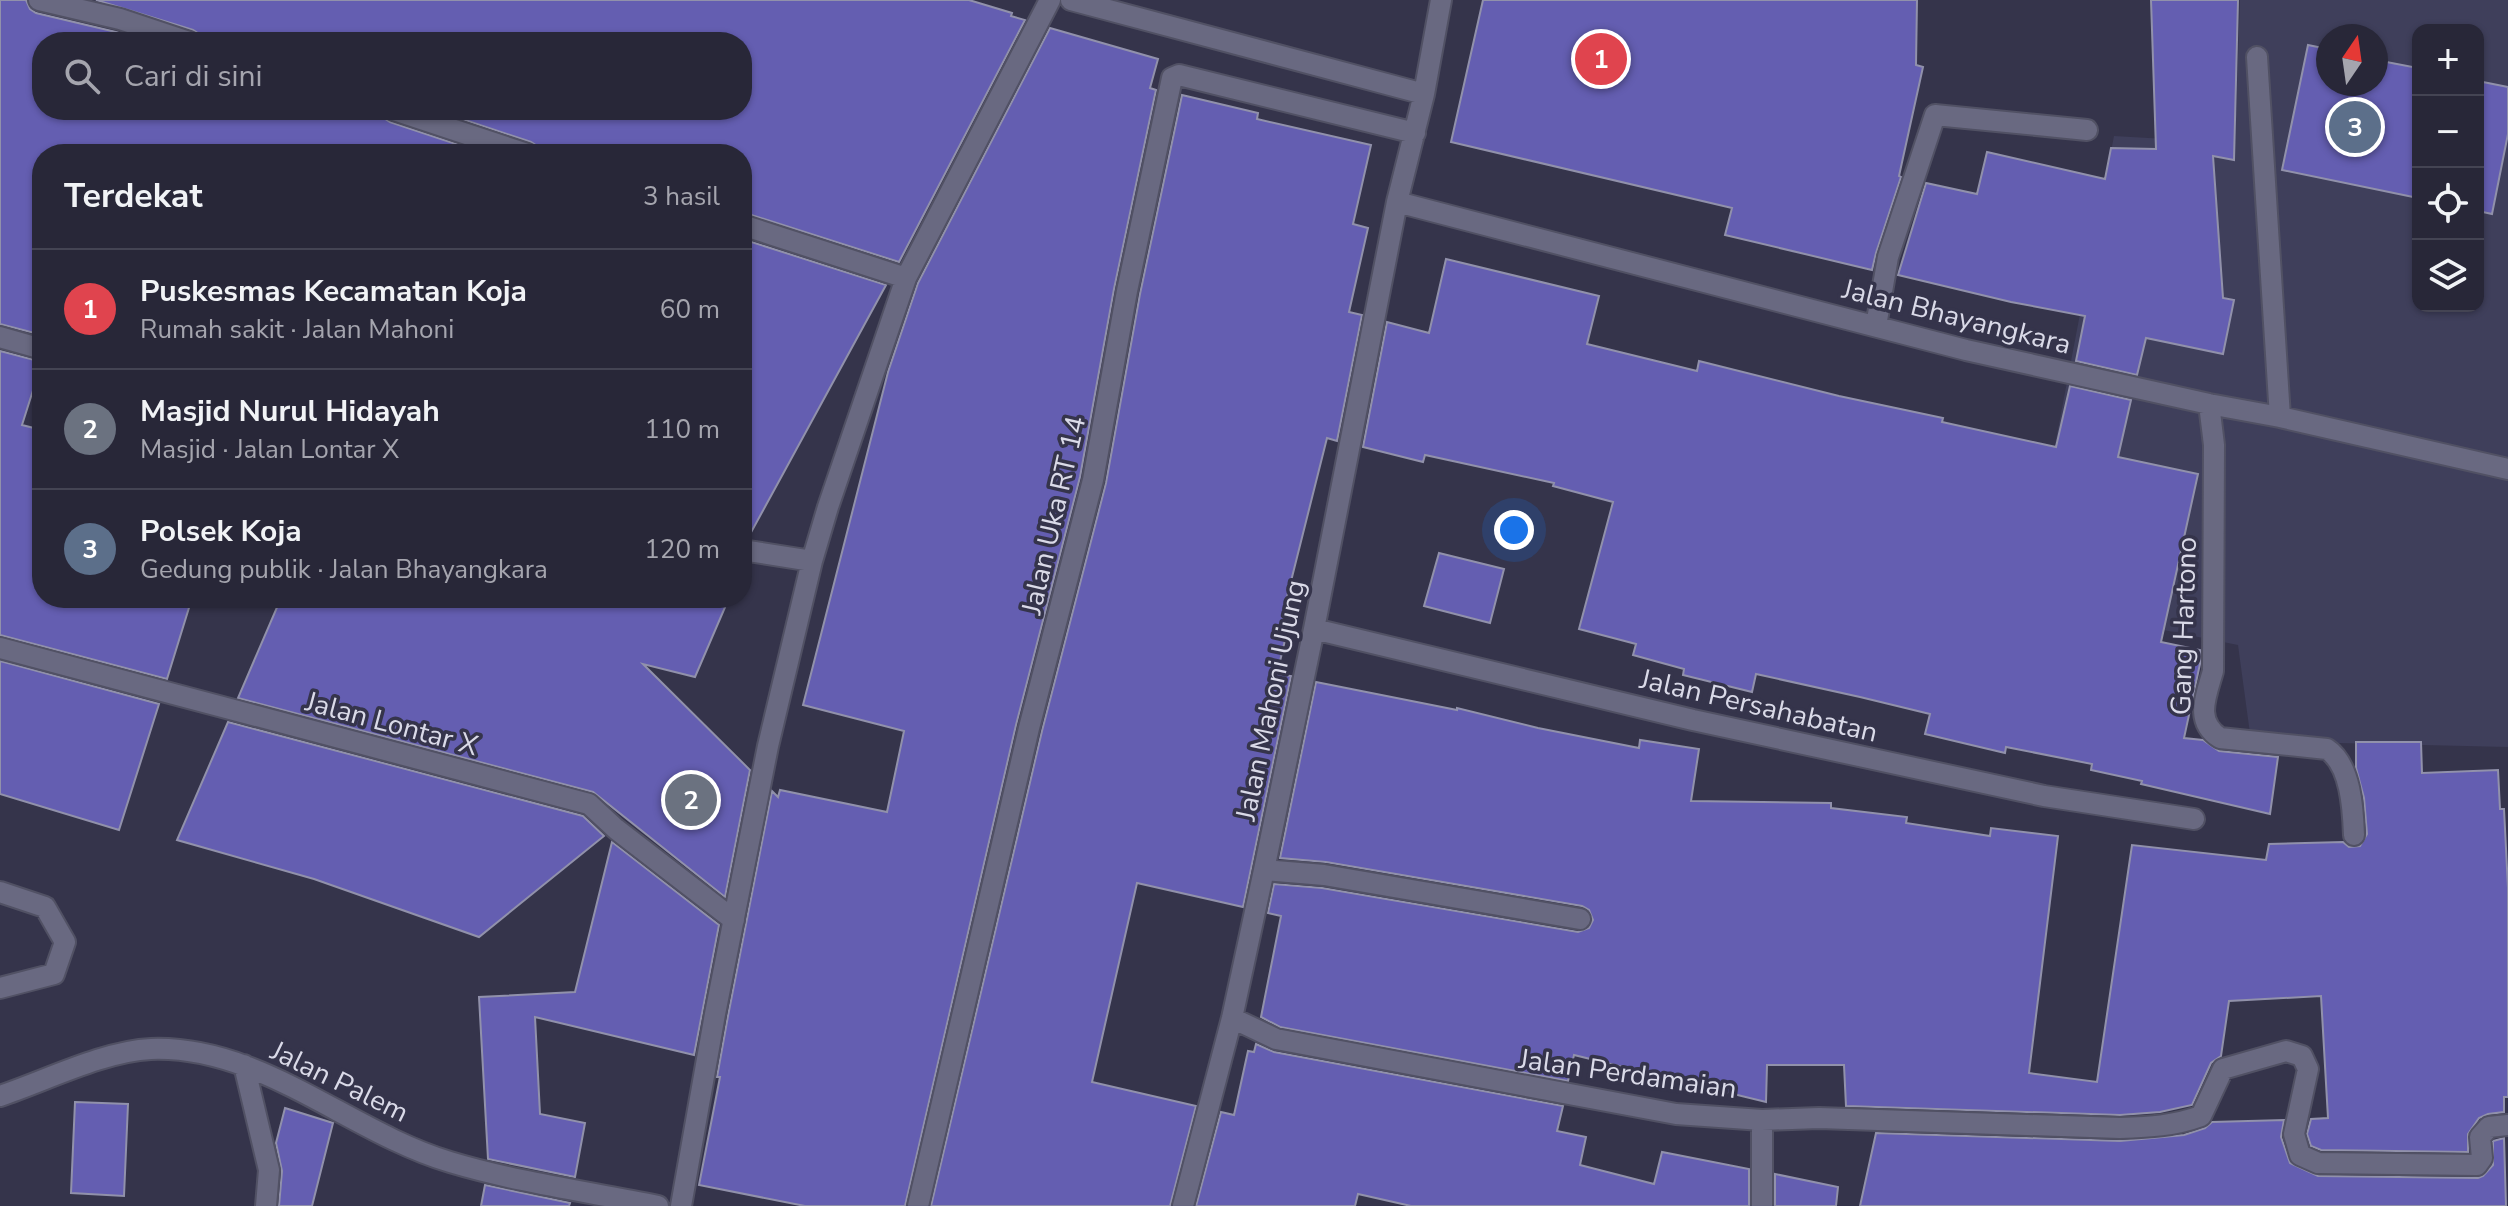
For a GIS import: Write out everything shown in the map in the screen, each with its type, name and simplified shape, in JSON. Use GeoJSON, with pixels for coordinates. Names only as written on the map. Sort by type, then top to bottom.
{"type":"FeatureCollection","features":[{"type":"Feature","properties":{"kind":"street"},"geometry":{"type":"LineString","coordinates":[[39,0],[120,19],[159,32]]}},
{"type":"Feature","properties":{"kind":"street"},"geometry":{"type":"LineString","coordinates":[[681,1206],[768,746],[812,561],[861,405],[902,297],[906,278],[1050,0]]}},
{"type":"Feature","properties":{"kind":"street"},"geometry":{"type":"LineString","coordinates":[[1071,0],[1424,94]]}},
{"type":"Feature","properties":{"kind":"street","name":"Jalan Mahoni Ujung"},"geometry":{"type":"LineString","coordinates":[[1183,1206],[1232,1018],[1264,870],[1397,202],[1424,94],[1441,0]]}},
{"type":"Feature","properties":{"kind":"street"},"geometry":{"type":"LineString","coordinates":[[2257,57],[2280,417]]}},
{"type":"Feature","properties":{"kind":"street","name":"Jalan Uka RT 14"},"geometry":{"type":"LineString","coordinates":[[918,1206],[1029,728],[1093,480],[1127,291],[1172,78],[1179,75],[1415,133]]}},
{"type":"Feature","properties":{"kind":"street"},"geometry":{"type":"LineString","coordinates":[[1876,326],[1888,257],[1935,115],[2087,130]]}},
{"type":"Feature","properties":{"kind":"street"},"geometry":{"type":"LineString","coordinates":[[424,120],[497,144]]}},
{"type":"Feature","properties":{"kind":"street","name":"Jalan Bhayangkara"},"geometry":{"type":"LineString","coordinates":[[1397,202],[1966,350],[2508,469]]}},
{"type":"Feature","properties":{"kind":"street"},"geometry":{"type":"LineString","coordinates":[[752,228],[906,278]]}},
{"type":"Feature","properties":{"kind":"street"},"geometry":{"type":"LineString","coordinates":[[0,337],[32,346]]}},
{"type":"Feature","properties":{"kind":"street","name":"Gang Hartono"},"geometry":{"type":"LineString","coordinates":[[2209,404],[2214,445],[2213,671],[2204,700],[2204,721],[2209,731],[2220,738],[2327,749],[2335,754],[2346,781],[2354,835]]}},
{"type":"Feature","properties":{"kind":"street"},"geometry":{"type":"LineString","coordinates":[[752,552],[812,561]]}},
{"type":"Feature","properties":{"kind":"street","name":"Jalan Persahabatan"},"geometry":{"type":"LineString","coordinates":[[1314,629],[1693,720],[2044,796],[2194,819]]}},
{"type":"Feature","properties":{"kind":"street","name":"Jalan Lontar X"},"geometry":{"type":"LineString","coordinates":[[0,648],[589,804],[616,829],[734,920]]}},
{"type":"Feature","properties":{"kind":"street"},"geometry":{"type":"LineString","coordinates":[[1264,870],[1324,875],[1580,919]]}},
{"type":"Feature","properties":{"kind":"street"},"geometry":{"type":"LineString","coordinates":[[0,892],[45,907],[65,942],[54,974],[0,988]]}},
{"type":"Feature","properties":{"kind":"street","name":"Jalan Perdamaian"},"geometry":{"type":"LineString","coordinates":[[1232,1018],[1276,1039],[1676,1114],[1762,1120],[1819,1118],[2120,1128],[2180,1124],[2201,1116],[2223,1069],[2286,1051],[2302,1056],[2308,1069],[2294,1134],[2300,1155],[2318,1163],[2477,1165],[2482,1158],[2480,1137],[2489,1127],[2508,1125]]}},
{"type":"Feature","properties":{"kind":"street","name":"Jalan Palem"},"geometry":{"type":"LineString","coordinates":[[0,1096],[113,1056],[149,1049],[186,1051],[244,1065],[408,1146],[449,1162],[658,1206]]}},
{"type":"Feature","properties":{"kind":"street"},"geometry":{"type":"LineString","coordinates":[[244,1065],[269,1170],[266,1206]]}},
{"type":"Feature","properties":{"kind":"street"},"geometry":{"type":"LineString","coordinates":[[1762,1120],[1762,1206]]}},
{"type":"Feature","properties":{"kind":"shaded area"},"geometry":{"type":"Polygon","coordinates":[[[2240,0],[2508,0],[2508,747],[2251,741],[2238,645],[2025,602],[2114,136],[2235,143],[2240,0]]]}},
{"type":"Feature","properties":{"kind":"building"},"geometry":{"type":"Polygon","coordinates":[[[0,0],[26,0],[36,13],[116,32],[32,32],[32,120],[387,120],[456,144],[32,144],[32,332],[0,324],[0,0]]]}},
{"type":"Feature","properties":{"kind":"building"},"geometry":{"type":"Polygon","coordinates":[[[96,0],[969,0],[1025,20],[899,262],[752,215],[752,144],[534,144],[465,120],[752,120],[752,32],[193,30],[96,0]]]}},
{"type":"Feature","properties":{"kind":"building"},"geometry":{"type":"Polygon","coordinates":[[[1483,0],[1917,0],[1916,65],[1923,67],[1901,177],[1872,270],[1725,235],[1732,208],[1451,142],[1483,0]]]}},
{"type":"Feature","properties":{"kind":"building"},"geometry":{"type":"Polygon","coordinates":[[[2151,0],[2238,0],[2234,160],[2213,156],[2223,298],[2234,300],[2223,354],[2146,338],[2137,375],[2076,361],[2085,316],[1898,275],[1926,183],[1977,194],[1987,152],[2105,179],[2111,148],[2156,149],[2151,0]]]}},
{"type":"Feature","properties":{"kind":"building"},"geometry":{"type":"Polygon","coordinates":[[[1050,28],[1158,59],[1150,88],[1156,90],[1114,289],[1080,477],[1016,725],[905,1206],[805,1206],[699,1185],[772,791],[778,797],[780,790],[887,812],[904,731],[803,705],[888,372],[918,283],[1050,28]]]}},
{"type":"Feature","properties":{"kind":"building"},"geometry":{"type":"Polygon","coordinates":[[[2308,45],[2316,47],[2316,96],[2388,96],[2388,62],[2412,67],[2412,197],[2282,170],[2308,45]]]}},
{"type":"Feature","properties":{"kind":"building"},"geometry":{"type":"Polygon","coordinates":[[[2484,82],[2508,87],[2508,134],[2492,214],[2484,212],[2484,82]]]}},
{"type":"Feature","properties":{"kind":"building"},"geometry":{"type":"Polygon","coordinates":[[[1182,95],[1258,113],[1257,119],[1371,145],[1353,224],[1368,228],[1349,312],[1362,315],[1337,441],[1327,438],[1282,617],[1290,619],[1277,674],[1291,676],[1243,907],[1137,883],[1092,1082],[1196,1106],[1170,1206],[931,1206],[1042,731],[1106,483],[1140,294],[1182,95]]]}},
{"type":"Feature","properties":{"kind":"building"},"geometry":{"type":"Polygon","coordinates":[[[752,242],[886,285],[752,531],[752,242]]]}},
{"type":"Feature","properties":{"kind":"building"},"geometry":{"type":"Polygon","coordinates":[[[1446,259],[1599,296],[1587,344],[1697,371],[1699,361],[2056,447],[2070,386],[2131,400],[2118,457],[2198,474],[2161,642],[2200,650],[2200,664],[2184,738],[2203,740],[2219,751],[2278,757],[2270,814],[2091,770],[2092,764],[2006,747],[2005,753],[1925,734],[1930,714],[1860,697],[1756,674],[1752,692],[1683,675],[1684,669],[1633,655],[1636,644],[1579,629],[1613,502],[1553,486],[1554,483],[1425,455],[1423,462],[1363,447],[1387,322],[1429,333],[1446,259]]]}},
{"type":"Feature","properties":{"kind":"building"},"geometry":{"type":"Polygon","coordinates":[[[0,351],[32,359],[32,394],[22,425],[32,428],[32,608],[189,608],[167,679],[0,635],[0,351]]]}},
{"type":"Feature","properties":{"kind":"building"},"geometry":{"type":"Polygon","coordinates":[[[1439,553],[1504,569],[1490,623],[1424,606],[1439,553]]]}},
{"type":"Feature","properties":{"kind":"building"},"geometry":{"type":"Polygon","coordinates":[[[277,608],[725,608],[695,677],[643,664],[750,770],[725,897],[593,792],[238,698],[277,608]]]}},
{"type":"Feature","properties":{"kind":"building"},"geometry":{"type":"Polygon","coordinates":[[[0,661],[159,704],[119,830],[0,794],[0,661]]]}},
{"type":"Feature","properties":{"kind":"building"},"geometry":{"type":"Polygon","coordinates":[[[1316,682],[1457,708],[1639,748],[1640,740],[1699,749],[1691,801],[1831,803],[1831,808],[1907,817],[1906,823],[1990,836],[1991,828],[2058,836],[2029,1073],[2097,1082],[2132,845],[2266,860],[2269,844],[2343,842],[2349,847],[2360,846],[2367,834],[2364,798],[2356,768],[2356,742],[2421,742],[2422,773],[2498,770],[2500,809],[2504,809],[2508,888],[2508,1097],[2504,1097],[2504,1112],[2479,1118],[2468,1134],[2468,1152],[2321,1150],[2311,1146],[2307,1134],[2311,1119],[2328,1118],[2321,996],[2229,1001],[2221,1056],[2211,1063],[2192,1105],[2160,1112],[2120,1115],[1846,1106],[1844,1065],[1767,1065],[1766,1102],[1574,1055],[1568,1081],[1280,1027],[1261,1017],[1281,916],[1268,913],[1274,884],[1322,888],[1578,932],[1589,928],[1593,920],[1589,910],[1582,906],[1326,862],[1280,858],[1316,682]]]}},
{"type":"Feature","properties":{"kind":"building"},"geometry":{"type":"Polygon","coordinates":[[[228,722],[583,816],[604,836],[479,937],[314,879],[177,840],[228,722]]]}},
{"type":"Feature","properties":{"kind":"building"},"geometry":{"type":"Polygon","coordinates":[[[612,842],[719,925],[694,1055],[535,1017],[540,1114],[585,1123],[575,1177],[488,1159],[479,997],[575,992],[612,842]]]}},
{"type":"Feature","properties":{"kind":"building"},"geometry":{"type":"Polygon","coordinates":[[[1256,1044],[1274,1052],[1563,1106],[1557,1131],[1586,1137],[1580,1165],[1654,1184],[1662,1152],[1749,1169],[1749,1206],[1411,1206],[1358,1194],[1355,1206],[1196,1206],[1221,1112],[1234,1115],[1248,1051],[1254,1052],[1256,1044]]]}},
{"type":"Feature","properties":{"kind":"building"},"geometry":{"type":"Polygon","coordinates":[[[75,1102],[128,1104],[124,1196],[71,1193],[75,1102]]]}},
{"type":"Feature","properties":{"kind":"building"},"geometry":{"type":"Polygon","coordinates":[[[285,1108],[333,1123],[312,1206],[279,1206],[282,1171],[276,1143],[285,1108]]]}},
{"type":"Feature","properties":{"kind":"building"},"geometry":{"type":"Polygon","coordinates":[[[2284,1120],[2281,1137],[2290,1163],[2318,1176],[2478,1178],[2493,1165],[2493,1141],[2504,1138],[2506,1206],[1860,1206],[1876,1133],[2120,1141],[2184,1135],[2205,1128],[2212,1122],[2284,1120]]]}},
{"type":"Feature","properties":{"kind":"building"},"geometry":{"type":"Polygon","coordinates":[[[1775,1174],[1838,1187],[1836,1206],[1775,1206],[1775,1174]]]}},
{"type":"Feature","properties":{"kind":"building"},"geometry":{"type":"Polygon","coordinates":[[[485,1185],[570,1203],[569,1206],[481,1206],[485,1185]]]}},
{"type":"Feature","properties":{"kind":"place","name":"Puskesmas Kecamatan Koja"},"geometry":{"type":"Point","coordinates":[1601,59]}},
{"type":"Feature","properties":{"kind":"place","name":"Polsek Koja"},"geometry":{"type":"Point","coordinates":[2355,127]}},
{"type":"Feature","properties":{"kind":"place","name":"Masjid Nurul Hidayah"},"geometry":{"type":"Point","coordinates":[691,800]}}]}
